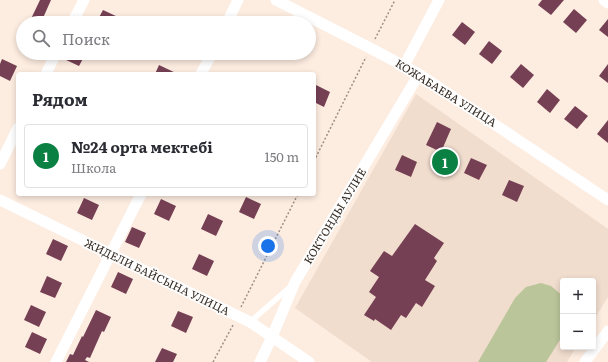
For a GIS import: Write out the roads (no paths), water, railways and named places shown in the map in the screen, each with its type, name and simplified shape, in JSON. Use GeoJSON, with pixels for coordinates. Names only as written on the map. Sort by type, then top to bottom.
{"type":"FeatureCollection","features":[{"type":"Feature","properties":{"kind":"street"},"geometry":{"type":"LineString","coordinates":[[76,16],[84,0]]}},
{"type":"Feature","properties":{"kind":"street"},"geometry":{"type":"LineString","coordinates":[[230,16],[238,0]]}},
{"type":"Feature","properties":{"kind":"street","name":"КОЖАБАЕВА УЛИЦА"},"geometry":{"type":"LineString","coordinates":[[276,0],[307,16]]}},
{"type":"Feature","properties":{"kind":"street"},"geometry":{"type":"LineString","coordinates":[[404,66],[439,0]]}},
{"type":"Feature","properties":{"kind":"street"},"geometry":{"type":"LineString","coordinates":[[604,0],[608,3]]}},
{"type":"Feature","properties":{"kind":"street","name":"КОЖАБАЕВА УЛИЦА"},"geometry":{"type":"LineString","coordinates":[[316,20],[419,74],[608,200]]}},
{"type":"Feature","properties":{"kind":"street"},"geometry":{"type":"LineString","coordinates":[[47,72],[53,60]]}},
{"type":"Feature","properties":{"kind":"street"},"geometry":{"type":"LineString","coordinates":[[202,72],[208,60]]}},
{"type":"Feature","properties":{"kind":"street","name":"КОКТОНДЫ АУЛИЕ"},"geometry":{"type":"LineString","coordinates":[[260,362],[295,282],[419,74]]}},
{"type":"Feature","properties":{"kind":"street"},"geometry":{"type":"LineString","coordinates":[[0,164],[16,132]]}},
{"type":"Feature","properties":{"kind":"street"},"geometry":{"type":"LineString","coordinates":[[56,362],[140,196]]}},
{"type":"Feature","properties":{"kind":"street","name":"ЖИДЕЛИ БАЙСЫНА УЛИЦА"},"geometry":{"type":"LineString","coordinates":[[0,200],[250,322],[309,362]]}},
{"type":"Feature","properties":{"kind":"street"},"geometry":{"type":"LineString","coordinates":[[585,362],[608,331]]}},
{"type":"Feature","properties":{"kind":"lane"},"geometry":{"type":"LineString","coordinates":[[250,322],[295,282]]}},
{"type":"Feature","properties":{"kind":"place","name":"№24 орта мектебі"},"geometry":{"type":"Point","coordinates":[445,162]}}]}
